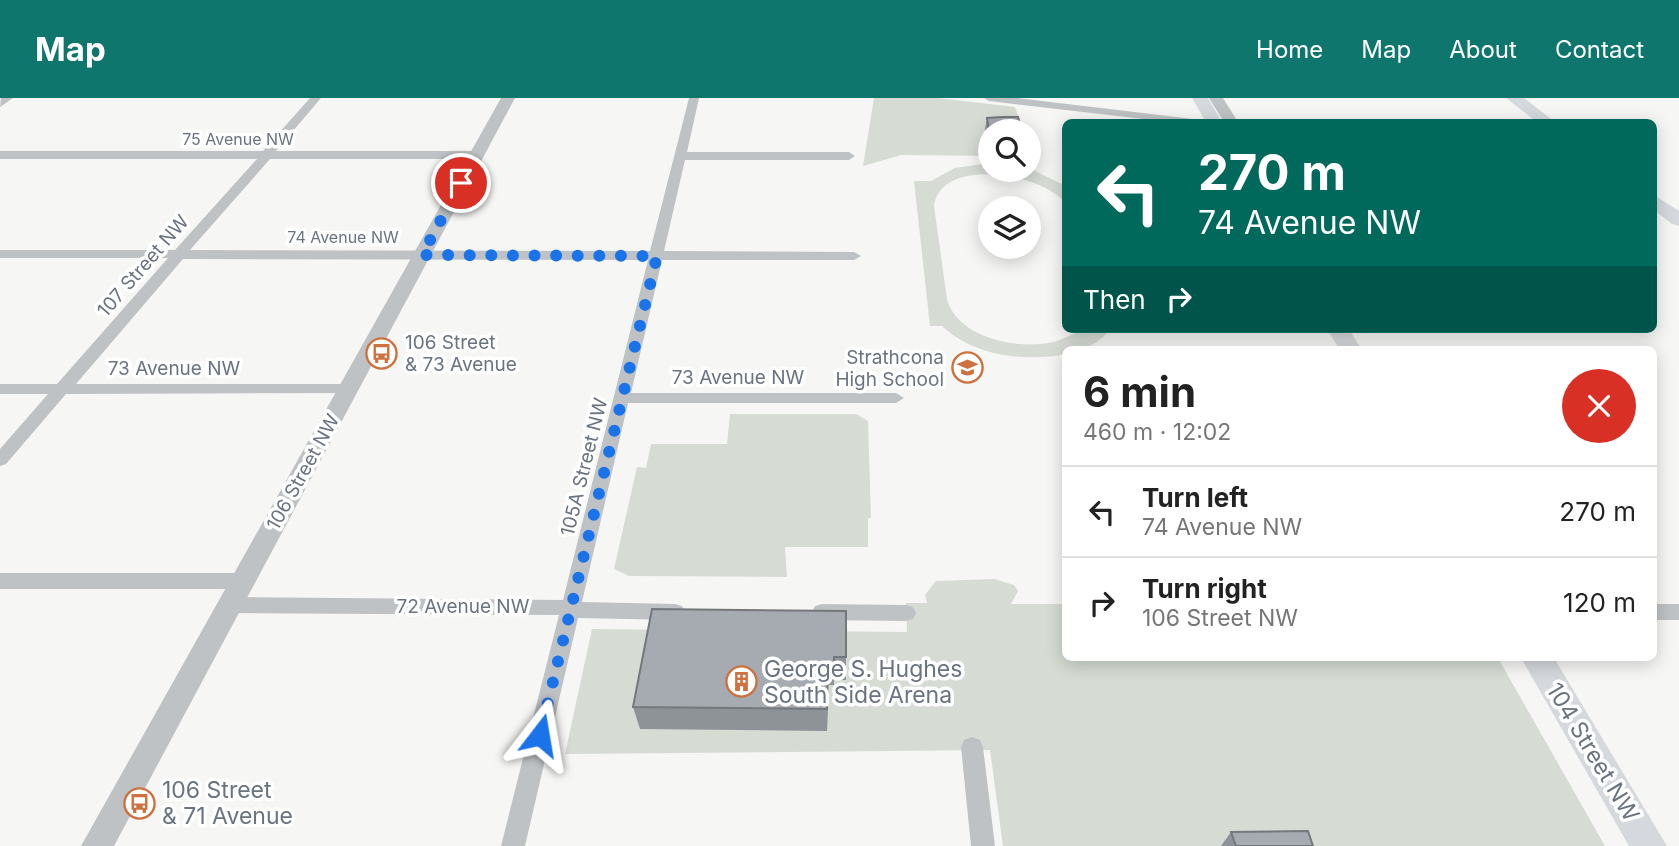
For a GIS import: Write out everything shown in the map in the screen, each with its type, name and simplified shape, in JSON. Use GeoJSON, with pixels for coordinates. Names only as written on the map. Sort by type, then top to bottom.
{"type":"FeatureCollection","features":[{"type":"Feature","properties":{"kind":"main road"},"geometry":{"type":"LineString","coordinates":[[1200,98],[1212,119]]}},
{"type":"Feature","properties":{"kind":"main road"},"geometry":{"type":"LineString","coordinates":[[1514,98],[1543,119]]}},
{"type":"Feature","properties":{"kind":"main road"},"geometry":{"type":"LineString","coordinates":[[1657,203],[1679,220]]}},
{"type":"Feature","properties":{"kind":"main road","name":"104 Street NW"},"geometry":{"type":"LineString","coordinates":[[1539,661],[1649,846]]}},
{"type":"Feature","properties":{"kind":"street"},"geometry":{"type":"LineString","coordinates":[[0,104],[8,98]]}},
{"type":"Feature","properties":{"kind":"street","name":"107 Street NW"},"geometry":{"type":"LineString","coordinates":[[0,460],[316,98]]}},
{"type":"Feature","properties":{"kind":"street","name":"106 Street NW"},"geometry":{"type":"LineString","coordinates":[[96,846],[508,98]]}},
{"type":"Feature","properties":{"kind":"street","name":"105A Street NW"},"geometry":{"type":"LineString","coordinates":[[513,846],[694,98]]}},
{"type":"Feature","properties":{"kind":"street"},"geometry":{"type":"LineString","coordinates":[[989,98],[1168,119]]}},
{"type":"Feature","properties":{"kind":"street"},"geometry":{"type":"LineString","coordinates":[[1216,98],[1229,119]]}},
{"type":"Feature","properties":{"kind":"street","name":"75 Avenue NW"},"geometry":{"type":"LineString","coordinates":[[0,155],[477,155]]}},
{"type":"Feature","properties":{"kind":"street"},"geometry":{"type":"LineString","coordinates":[[680,156],[849,156]]}},
{"type":"Feature","properties":{"kind":"street","name":"74 Avenue NW"},"geometry":{"type":"LineString","coordinates":[[0,254],[854,256]]}},
{"type":"Feature","properties":{"kind":"street","name":"73 Avenue NW"},"geometry":{"type":"LineString","coordinates":[[0,389],[349,389]]}},
{"type":"Feature","properties":{"kind":"street","name":"73 Avenue NW"},"geometry":{"type":"LineString","coordinates":[[623,398],[896,398]]}},
{"type":"Feature","properties":{"kind":"street","name":"72 Avenue NW"},"geometry":{"type":"LineString","coordinates":[[0,581],[571,609],[691,612]]}},
{"type":"Feature","properties":{"kind":"street"},"geometry":{"type":"LineString","coordinates":[[803,612],[906,613]]}},
{"type":"Feature","properties":{"kind":"street"},"geometry":{"type":"LineString","coordinates":[[1657,612],[1679,612]]}},
{"type":"Feature","properties":{"kind":"street"},"geometry":{"type":"LineString","coordinates":[[972,747],[983,846]]}},
{"type":"Feature","properties":{"kind":"shaded area"},"geometry":{"type":"Polygon","coordinates":[[[874,98],[938,98],[1015,107],[1019,119],[978,119],[978,156],[901,155],[863,166],[874,98]]]}},
{"type":"Feature","properties":{"kind":"shaded area"},"geometry":{"type":"Polygon","coordinates":[[[978,165],[978,175],[954,180],[941,190],[934,206],[947,299],[962,323],[988,338],[1019,344],[1053,342],[1076,333],[1106,334],[1087,346],[1062,346],[1062,354],[1017,357],[984,350],[955,336],[942,326],[930,326],[914,181],[931,181],[955,168],[978,165]]]}},
{"type":"Feature","properties":{"kind":"shaded area"},"geometry":{"type":"Polygon","coordinates":[[[1041,174],[1062,184],[1062,200],[1054,193],[1030,182],[1041,182],[1041,174]]]}},
{"type":"Feature","properties":{"kind":"shaded area"},"geometry":{"type":"Polygon","coordinates":[[[730,414],[856,414],[868,421],[871,518],[868,518],[868,547],[785,547],[787,577],[629,576],[614,569],[637,467],[646,468],[651,444],[727,444],[730,414]]]}},
{"type":"Feature","properties":{"kind":"shaded area"},"geometry":{"type":"Polygon","coordinates":[[[994,579],[1014,585],[1018,591],[1011,604],[1062,604],[1062,661],[1500,661],[1605,846],[1003,846],[990,750],[565,754],[592,629],[907,632],[906,603],[927,603],[925,595],[936,581],[994,579]]]}},
{"type":"Feature","properties":{"kind":"building"},"geometry":{"type":"Polygon","coordinates":[[[1018,117],[1019,119],[987,119],[1018,117]]]}},
{"type":"Feature","properties":{"kind":"building","name":"George S. Hughes South Side Arena"},"geometry":{"type":"Polygon","coordinates":[[[652,609],[846,611],[846,657],[834,657],[834,663],[828,663],[827,709],[633,707],[652,609]]]}},
{"type":"Feature","properties":{"kind":"building"},"geometry":{"type":"Polygon","coordinates":[[[1308,831],[1313,846],[1236,846],[1231,832],[1308,831]]]}},
{"type":"Feature","properties":{"kind":"place","name":"106 Street & 73 Avenue"},"geometry":{"type":"Point","coordinates":[382,353]}},
{"type":"Feature","properties":{"kind":"place","name":"Strathcona High School"},"geometry":{"type":"Point","coordinates":[967,368]}},
{"type":"Feature","properties":{"kind":"place","name":"George S. Hughes South Side Arena"},"geometry":{"type":"Point","coordinates":[741,682]}},
{"type":"Feature","properties":{"kind":"place","name":"106 Street & 71 Avenue"},"geometry":{"type":"Point","coordinates":[139,803]}},
{"type":"Feature","properties":{"kind":"route"},"geometry":{"type":"LineString","coordinates":[[461,183],[422,255],[657,256],[540,735]]}}]}
